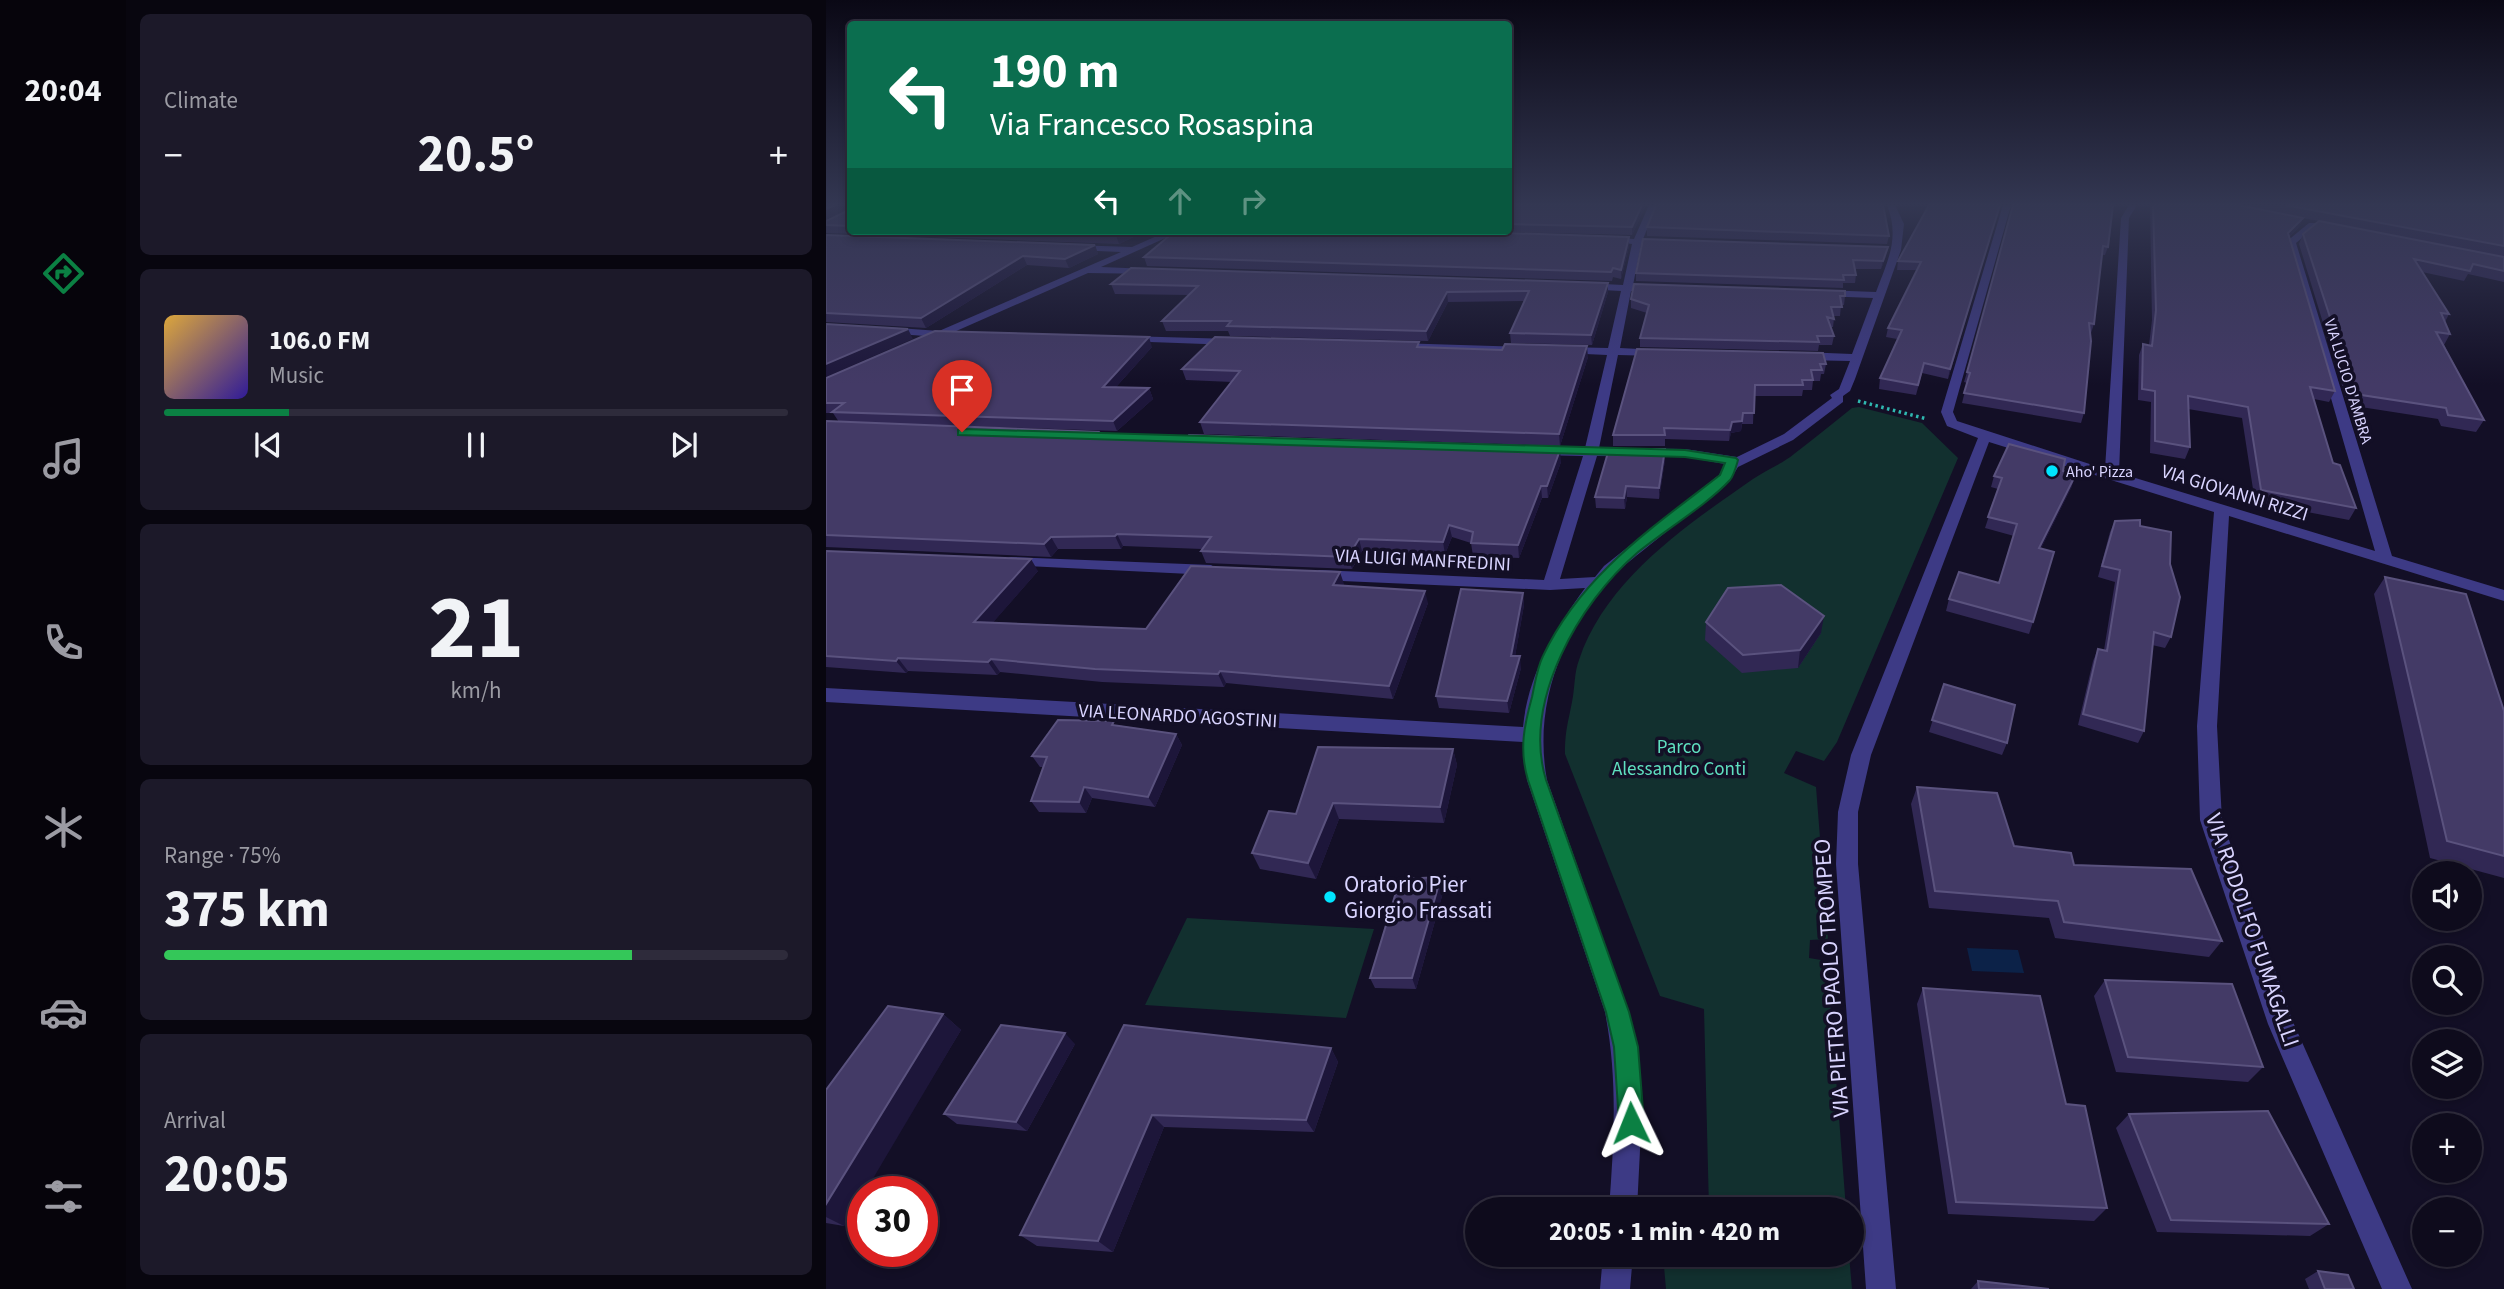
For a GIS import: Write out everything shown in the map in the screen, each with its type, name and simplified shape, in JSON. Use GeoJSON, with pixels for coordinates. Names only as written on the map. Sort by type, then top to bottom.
{"type":"FeatureCollection","features":[{"type":"Feature","properties":{"kind":"street"},"geometry":{"type":"LineString","coordinates":[[914,345],[1098,265]]}},
{"type":"Feature","properties":{"kind":"street"},"geometry":{"type":"LineString","coordinates":[[1550,585],[1591,453],[1633,265]]}},
{"type":"Feature","properties":{"kind":"street"},"geometry":{"type":"LineString","coordinates":[[1624,1197],[1631,1123],[1626,1047],[1617,1012],[1531,761],[1531,735],[1553,649],[1599,582],[1632,551],[1726,477],[1732,464],[1757,455],[1814,419],[1839,399],[1836,395],[1844,391],[1879,295],[1886,265]]}},
{"type":"Feature","properties":{"kind":"street"},"geometry":{"type":"LineString","coordinates":[[1970,431],[1947,418],[1947,412],[1991,265]]}},
{"type":"Feature","properties":{"kind":"street"},"geometry":{"type":"LineString","coordinates":[[2112,475],[2122,265]]}},
{"type":"Feature","properties":{"kind":"street","name":"VIA LUCIO D'AMBRA"},"geometry":{"type":"LineString","coordinates":[[2296,265],[2326,356],[2384,556]]}},
{"type":"Feature","properties":{"kind":"street"},"geometry":{"type":"LineString","coordinates":[[1087,270],[1157,272]]}},
{"type":"Feature","properties":{"kind":"street"},"geometry":{"type":"LineString","coordinates":[[1573,286],[1670,289]]}},
{"type":"Feature","properties":{"kind":"street"},"geometry":{"type":"LineString","coordinates":[[1809,293],[1879,295]]}},
{"type":"Feature","properties":{"kind":"street"},"geometry":{"type":"LineString","coordinates":[[866,328],[967,335]]}},
{"type":"Feature","properties":{"kind":"street"},"geometry":{"type":"LineString","coordinates":[[1118,339],[1241,342]]}},
{"type":"Feature","properties":{"kind":"street"},"geometry":{"type":"LineString","coordinates":[[1379,346],[1544,350]]}},
{"type":"Feature","properties":{"kind":"street"},"geometry":{"type":"LineString","coordinates":[[1557,350],[1666,353]]}},
{"type":"Feature","properties":{"kind":"street"},"geometry":{"type":"LineString","coordinates":[[1788,356],[1856,358]]}},
{"type":"Feature","properties":{"kind":"street","name":"VIA GIOVANNI RIZZI"},"geometry":{"type":"LineString","coordinates":[[1970,431],[2384,556],[2504,596]]}},
{"type":"Feature","properties":{"kind":"street","name":"VIA PIETRO PAOLO TROMPEO"},"geometry":{"type":"LineString","coordinates":[[1881,1289],[1847,864],[1848,812],[1861,755],[1970,431]]}},
{"type":"Feature","properties":{"kind":"street"},"geometry":{"type":"LineString","coordinates":[[1521,451],[1702,454],[1732,460],[1732,464]]}},
{"type":"Feature","properties":{"kind":"street","name":"VIA RODOLFO FUMAGALLI"},"geometry":{"type":"LineString","coordinates":[[2222,508],[2207,726],[2211,820],[2281,1024],[2398,1289]]}},
{"type":"Feature","properties":{"kind":"street"},"geometry":{"type":"LineString","coordinates":[[993,561],[1230,571]]}},
{"type":"Feature","properties":{"kind":"street","name":"VIA LUIGI MANFREDINI"},"geometry":{"type":"LineString","coordinates":[[1300,574],[1550,585],[1599,582]]}},
{"type":"Feature","properties":{"kind":"street","name":"VIA LEONARDO AGOSTINI"},"geometry":{"type":"LineString","coordinates":[[826,695],[1531,735]]}},
{"type":"Feature","properties":{"kind":"street"},"geometry":{"type":"LineString","coordinates":[[1615,1289],[1617,1267]]}},
{"type":"Feature","properties":{"kind":"path"},"geometry":{"type":"LineString","coordinates":[[1836,395],[1970,431]]}},
{"type":"Feature","properties":{"kind":"green space","name":"Parco Alessandro Conti"},"geometry":{"type":"Polygon","coordinates":[[[1859,407],[1922,423],[1958,458],[1837,742],[1824,761],[1796,751],[1784,773],[1816,787],[1828,939],[1810,940],[1809,958],[1827,961],[1845,1197],[1709,1197],[1704,1009],[1660,996],[1565,754],[1576,670],[1592,631],[1608,604],[1651,556],[1702,515],[1753,479],[1789,458],[1852,408],[1859,407]]]}},
{"type":"Feature","properties":{"kind":"green space"},"geometry":{"type":"Polygon","coordinates":[[[1187,918],[1374,929],[1346,1018],[1145,1005],[1187,918]]]}},
{"type":"Feature","properties":{"kind":"green space"},"geometry":{"type":"Polygon","coordinates":[[[1664,1267],[1850,1267],[1852,1289],[1666,1289],[1664,1267]]]}},
{"type":"Feature","properties":{"kind":"water"},"geometry":{"type":"Polygon","coordinates":[[[1967,948],[2018,950],[2024,973],[1972,971],[1967,948]]]}},
{"type":"Feature","properties":{"kind":"building"},"geometry":{"type":"Polygon","coordinates":[[[826,265],[1008,265],[921,318],[826,313],[826,265]]]}},
{"type":"Feature","properties":{"kind":"building"},"geometry":{"type":"Polygon","coordinates":[[[1398,265],[1622,265],[1621,270],[1613,268],[1611,272],[1398,265]]]}},
{"type":"Feature","properties":{"kind":"building"},"geometry":{"type":"Polygon","coordinates":[[[1638,265],[1854,265],[1856,275],[1843,275],[1844,280],[1636,273],[1638,265]]]}},
{"type":"Feature","properties":{"kind":"building"},"geometry":{"type":"Polygon","coordinates":[[[1919,265],[1982,265],[1950,369],[1924,363],[1918,385],[1880,378],[1902,330],[1888,328],[1919,265]]]}},
{"type":"Feature","properties":{"kind":"building"},"geometry":{"type":"Polygon","coordinates":[[[1996,265],[2101,265],[2094,324],[2089,323],[2091,341],[2084,413],[1964,393],[1970,373],[1967,372],[1996,265]]]}},
{"type":"Feature","properties":{"kind":"building"},"geometry":{"type":"Polygon","coordinates":[[[2155,265],[2298,265],[2335,391],[2310,387],[2333,463],[2340,465],[2356,508],[2261,490],[2248,407],[2188,396],[2190,447],[2155,441],[2155,391],[2142,389],[2143,344],[2152,346],[2156,310],[2155,265]]]}},
{"type":"Feature","properties":{"kind":"building"},"geometry":{"type":"Polygon","coordinates":[[[2313,265],[2418,265],[2449,314],[2441,313],[2450,334],[2436,332],[2484,420],[2448,415],[2446,408],[2355,394],[2313,265]]]}},
{"type":"Feature","properties":{"kind":"building"},"geometry":{"type":"Polygon","coordinates":[[[2443,265],[2473,265],[2470,271],[2443,265]]]}},
{"type":"Feature","properties":{"kind":"building"},"geometry":{"type":"Polygon","coordinates":[[[2478,265],[2504,265],[2504,271],[2478,265]]]}},
{"type":"Feature","properties":{"kind":"building"},"geometry":{"type":"Polygon","coordinates":[[[1131,268],[1608,283],[1591,335],[1510,333],[1529,291],[1447,292],[1426,331],[1227,326],[1231,321],[1162,321],[1198,286],[1111,284],[1131,268]]]}},
{"type":"Feature","properties":{"kind":"building"},"geometry":{"type":"Polygon","coordinates":[[[1634,284],[1845,291],[1845,296],[1840,296],[1842,307],[1831,307],[1834,319],[1827,317],[1834,336],[1817,336],[1819,342],[1640,338],[1649,305],[1631,299],[1634,284]]]}},
{"type":"Feature","properties":{"kind":"building"},"geometry":{"type":"Polygon","coordinates":[[[826,324],[908,329],[826,364],[826,324]]]}},
{"type":"Feature","properties":{"kind":"building"},"geometry":{"type":"Polygon","coordinates":[[[935,331],[1149,337],[1103,387],[1149,388],[1113,421],[832,412],[844,403],[826,403],[826,378],[935,331]]]}},
{"type":"Feature","properties":{"kind":"building"},"geometry":{"type":"Polygon","coordinates":[[[1215,337],[1419,342],[1417,347],[1502,350],[1505,344],[1587,346],[1559,434],[1200,422],[1240,371],[1182,369],[1215,337]]]}},
{"type":"Feature","properties":{"kind":"building"},"geometry":{"type":"Polygon","coordinates":[[[1637,349],[1823,353],[1826,364],[1820,364],[1822,370],[1811,370],[1813,380],[1802,380],[1803,385],[1755,385],[1754,413],[1743,413],[1742,421],[1732,422],[1730,430],[1664,428],[1665,435],[1613,435],[1637,349]]]}},
{"type":"Feature","properties":{"kind":"building"},"geometry":{"type":"Polygon","coordinates":[[[826,421],[1098,432],[1094,436],[1186,439],[1189,435],[1555,447],[1554,450],[1560,450],[1547,486],[1541,486],[1518,545],[1471,543],[1473,532],[1449,525],[1443,542],[1359,539],[1348,557],[1201,551],[1211,537],[1117,534],[1051,537],[1044,544],[826,535],[826,421]]]}},
{"type":"Feature","properties":{"kind":"building"},"geometry":{"type":"Polygon","coordinates":[[[2009,444],[2065,459],[2063,471],[2076,474],[2039,548],[2054,552],[2033,622],[1949,599],[1959,572],[1999,583],[2017,524],[1988,517],[2002,478],[1994,476],[2009,444]]]}},
{"type":"Feature","properties":{"kind":"building"},"geometry":{"type":"Polygon","coordinates":[[[1609,449],[1665,449],[1659,488],[1626,486],[1624,498],[1595,497],[1609,449]]]}},
{"type":"Feature","properties":{"kind":"building"},"geometry":{"type":"Polygon","coordinates":[[[2140,520],[2140,526],[2171,532],[2170,564],[2180,597],[2171,637],[2154,632],[2144,731],[2083,714],[2098,649],[2107,651],[2120,570],[2102,566],[2115,521],[2140,520]]]}},
{"type":"Feature","properties":{"kind":"building"},"geometry":{"type":"Polygon","coordinates":[[[826,551],[1031,559],[974,622],[1146,629],[1191,566],[1340,572],[1333,585],[1425,591],[1389,686],[1220,671],[1218,674],[1095,669],[991,659],[988,662],[898,658],[896,661],[826,656],[826,551]]]}},
{"type":"Feature","properties":{"kind":"building"},"geometry":{"type":"Polygon","coordinates":[[[2385,577],[2466,594],[2504,711],[2504,856],[2447,841],[2385,577]]]}},
{"type":"Feature","properties":{"kind":"building"},"geometry":{"type":"Polygon","coordinates":[[[1781,585],[1824,616],[1800,650],[1743,655],[1706,622],[1728,588],[1781,585]]]}},
{"type":"Feature","properties":{"kind":"building"},"geometry":{"type":"Polygon","coordinates":[[[1461,589],[1523,593],[1511,656],[1520,656],[1507,701],[1436,696],[1461,589]]]}},
{"type":"Feature","properties":{"kind":"building"},"geometry":{"type":"Polygon","coordinates":[[[1944,684],[2015,705],[2007,743],[1932,720],[1944,684]]]}},
{"type":"Feature","properties":{"kind":"building"},"geometry":{"type":"Polygon","coordinates":[[[1058,720],[1114,721],[1112,725],[1176,734],[1148,797],[1084,787],[1079,802],[1031,801],[1047,757],[1032,756],[1058,720]]]}},
{"type":"Feature","properties":{"kind":"building"},"geometry":{"type":"Polygon","coordinates":[[[1318,747],[1453,749],[1440,807],[1333,803],[1308,863],[1252,853],[1269,811],[1296,814],[1318,747]]]}},
{"type":"Feature","properties":{"kind":"building"},"geometry":{"type":"Polygon","coordinates":[[[1917,787],[1997,793],[2014,846],[2071,853],[2074,865],[2191,869],[2222,941],[2064,922],[2058,901],[1935,891],[1917,787]]]}},
{"type":"Feature","properties":{"kind":"building"},"geometry":{"type":"Polygon","coordinates":[[[1441,877],[1412,978],[1370,978],[1400,879],[1441,877]]]}},
{"type":"Feature","properties":{"kind":"building"},"geometry":{"type":"Polygon","coordinates":[[[2105,980],[2232,984],[2263,1067],[2128,1057],[2105,980]]]}},
{"type":"Feature","properties":{"kind":"building"},"geometry":{"type":"Polygon","coordinates":[[[1923,988],[2040,996],[2066,1104],[2085,1106],[2107,1208],[1956,1202],[1923,988]]]}},
{"type":"Feature","properties":{"kind":"building"},"geometry":{"type":"Polygon","coordinates":[[[888,1006],[943,1014],[826,1204],[826,1090],[888,1006]]]}},
{"type":"Feature","properties":{"kind":"building"},"geometry":{"type":"Polygon","coordinates":[[[1001,1025],[1065,1033],[1016,1122],[944,1114],[1001,1025]]]}},
{"type":"Feature","properties":{"kind":"building"},"geometry":{"type":"Polygon","coordinates":[[[1124,1025],[1331,1048],[1306,1120],[1152,1115],[1098,1241],[1020,1235],[1124,1025]]]}},
{"type":"Feature","properties":{"kind":"building"},"geometry":{"type":"Polygon","coordinates":[[[2268,1111],[2329,1224],[2171,1220],[2129,1114],[2268,1111]]]}},
{"type":"Feature","properties":{"kind":"building"},"geometry":{"type":"Polygon","coordinates":[[[2318,1271],[2348,1275],[2354,1289],[2325,1289],[2318,1271]]]}},
{"type":"Feature","properties":{"kind":"building"},"geometry":{"type":"Polygon","coordinates":[[[1978,1281],[2049,1289],[1979,1289],[1978,1281]]]}},
{"type":"Feature","properties":{"kind":"place","name":"Aho' Pizza"},"geometry":{"type":"Point","coordinates":[2052,471]}},
{"type":"Feature","properties":{"kind":"place","name":"Oratorio Pier Giorgio Frassati"},"geometry":{"type":"Point","coordinates":[1330,897]}},
{"type":"Feature","properties":{"kind":"route"},"geometry":{"type":"LineString","coordinates":[[962,432],[1591,453],[1685,453],[1732,460],[1726,477],[1632,551],[1599,582],[1580,606],[1550,657],[1529,746],[1537,780],[1617,1012],[1626,1047],[1631,1123]]}}]}
